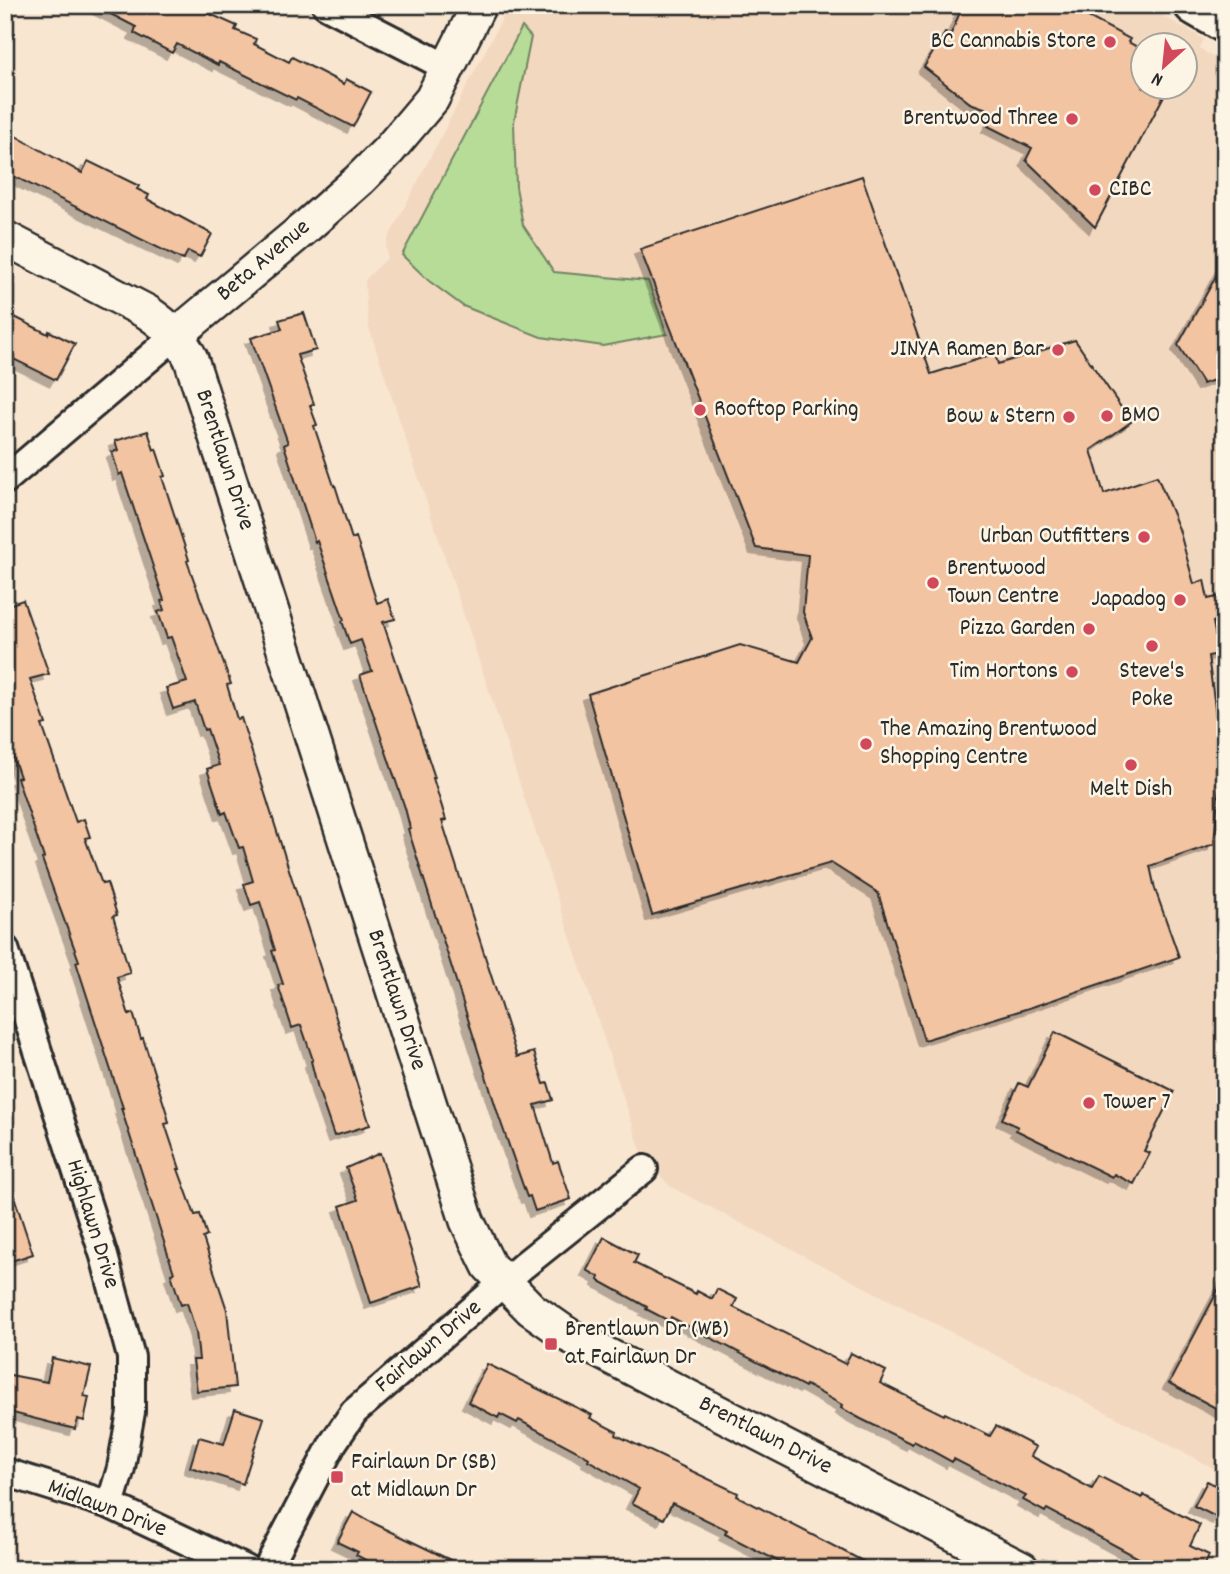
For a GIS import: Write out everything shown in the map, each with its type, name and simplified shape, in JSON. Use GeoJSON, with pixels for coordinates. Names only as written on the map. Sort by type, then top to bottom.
{"type":"FeatureCollection","features":[{"type":"Feature","properties":{"kind":"main road"},"geometry":{"type":"LineString","coordinates":[[1194,5],[1225,23]]}},
{"type":"Feature","properties":{"kind":"street"},"geometry":{"type":"LineString","coordinates":[[326,5],[447,68]]}},
{"type":"Feature","properties":{"kind":"street","name":"Beta Avenue"},"geometry":{"type":"LineString","coordinates":[[5,480],[359,180],[432,99],[479,5]]}},
{"type":"Feature","properties":{"kind":"street","name":"Brentlawn Drive"},"geometry":{"type":"LineString","coordinates":[[5,238],[160,320],[188,352],[467,1221],[489,1266],[531,1309],[568,1335],[1022,1569]]}},
{"type":"Feature","properties":{"kind":"street","name":"Highlawn Drive"},"geometry":{"type":"LineString","coordinates":[[5,949],[104,1256],[131,1357],[131,1412],[121,1468],[110,1505]]}},
{"type":"Feature","properties":{"kind":"street","name":"Fairlawn Drive"},"geometry":{"type":"LineString","coordinates":[[267,1569],[334,1443],[354,1412],[644,1169]]}},
{"type":"Feature","properties":{"kind":"street","name":"Midlawn Drive"},"geometry":{"type":"LineString","coordinates":[[5,1472],[110,1505],[246,1569]]}},
{"type":"Feature","properties":{"kind":"shaded area","name":"The Amazing Brentwood Shopping Centre"},"geometry":{"type":"Polygon","coordinates":[[[509,5],[1144,5],[1192,32],[1128,32],[1128,102],[1198,102],[1198,36],[1204,39],[1200,48],[1215,59],[1217,73],[1225,77],[1225,1474],[671,1187],[644,1160],[369,328],[365,280],[387,258],[386,246],[509,5]]]}},
{"type":"Feature","properties":{"kind":"green space"},"geometry":{"type":"Polygon","coordinates":[[[522,27],[531,37],[514,122],[516,187],[523,225],[554,272],[648,281],[667,334],[603,346],[541,337],[463,306],[429,281],[402,255],[522,27]]]}},
{"type":"Feature","properties":{"kind":"building"},"geometry":{"type":"Polygon","coordinates":[[[93,5],[190,5],[237,26],[235,30],[256,39],[254,44],[289,62],[292,57],[344,84],[346,79],[371,92],[353,127],[297,98],[296,100],[219,62],[218,65],[177,44],[172,53],[134,33],[136,27],[93,5]]]}},
{"type":"Feature","properties":{"kind":"building","name":"Brentwood Three"},"geometry":{"type":"Polygon","coordinates":[[[963,5],[1066,5],[1128,38],[1128,102],[1161,102],[1095,227],[1026,160],[1032,148],[988,126],[996,112],[970,103],[924,67],[945,33],[951,34],[963,5]]]}},
{"type":"Feature","properties":{"kind":"building"},"geometry":{"type":"Polygon","coordinates":[[[5,130],[82,173],[88,161],[139,186],[137,189],[149,195],[147,199],[212,234],[200,257],[188,251],[183,260],[5,172],[5,130]]]}},
{"type":"Feature","properties":{"kind":"building","name":"Brentwood Town Centre"},"geometry":{"type":"Polygon","coordinates":[[[862,176],[931,374],[995,354],[998,364],[1075,340],[1131,422],[1091,450],[1104,494],[1157,476],[1179,529],[1194,584],[1204,580],[1208,599],[1225,595],[1225,618],[1213,622],[1219,654],[1208,656],[1219,736],[1220,773],[1214,844],[1150,866],[1155,889],[1179,957],[924,1040],[878,893],[831,863],[652,915],[588,694],[740,645],[799,662],[812,638],[803,612],[808,555],[756,548],[640,249],[862,176]]]}},
{"type":"Feature","properties":{"kind":"building"},"geometry":{"type":"Polygon","coordinates":[[[1225,260],[1225,376],[1203,384],[1178,345],[1225,260]]]}},
{"type":"Feature","properties":{"kind":"building"},"geometry":{"type":"Polygon","coordinates":[[[5,312],[48,334],[49,331],[75,344],[56,380],[5,355],[5,312]]]}},
{"type":"Feature","properties":{"kind":"building"},"geometry":{"type":"Polygon","coordinates":[[[304,313],[316,350],[297,355],[314,404],[310,406],[317,425],[314,426],[352,539],[356,537],[377,603],[388,599],[395,619],[383,622],[435,778],[446,820],[442,821],[517,1057],[534,1052],[544,1084],[548,1083],[553,1100],[535,1105],[553,1163],[558,1161],[571,1199],[535,1211],[530,1196],[527,1197],[499,1117],[408,829],[410,828],[405,808],[360,675],[372,671],[361,640],[350,644],[284,445],[288,443],[251,338],[282,329],[279,320],[304,313]]]}},
{"type":"Feature","properties":{"kind":"building"},"geometry":{"type":"Polygon","coordinates":[[[148,431],[165,476],[162,477],[189,560],[187,561],[231,684],[227,685],[237,719],[241,718],[370,1125],[334,1136],[301,1025],[292,1028],[278,985],[283,984],[260,902],[251,905],[244,884],[253,881],[243,847],[239,848],[226,812],[222,814],[207,769],[219,765],[207,729],[204,730],[195,702],[173,709],[166,688],[187,682],[171,637],[167,638],[158,612],[164,610],[161,601],[164,600],[122,473],[119,475],[112,452],[118,450],[115,441],[148,431]]]}},
{"type":"Feature","properties":{"kind":"building"},"geometry":{"type":"Polygon","coordinates":[[[23,600],[49,674],[30,679],[46,724],[42,725],[76,822],[84,819],[90,837],[85,838],[102,884],[107,883],[117,915],[113,916],[130,973],[117,977],[129,1015],[133,1013],[141,1039],[143,1038],[167,1114],[169,1123],[165,1124],[178,1169],[195,1215],[200,1214],[207,1236],[203,1238],[227,1310],[235,1387],[197,1391],[193,1360],[199,1360],[196,1332],[187,1303],[181,1305],[171,1274],[174,1273],[76,962],[79,961],[42,859],[44,858],[5,734],[5,606],[23,600]]]}},
{"type":"Feature","properties":{"kind":"building","name":"Tower 7"},"geometry":{"type":"Polygon","coordinates":[[[1055,1032],[1174,1091],[1144,1151],[1150,1153],[1134,1184],[1114,1174],[1112,1177],[1016,1130],[1018,1127],[1002,1119],[1019,1083],[1028,1087],[1055,1032]]]}},
{"type":"Feature","properties":{"kind":"building"},"geometry":{"type":"Polygon","coordinates":[[[380,1153],[422,1286],[371,1303],[340,1206],[358,1200],[346,1168],[380,1153]]]}},
{"type":"Feature","properties":{"kind":"building"},"geometry":{"type":"Polygon","coordinates":[[[5,1181],[9,1181],[33,1254],[5,1263],[5,1181]]]}},
{"type":"Feature","properties":{"kind":"building"},"geometry":{"type":"Polygon","coordinates":[[[604,1237],[638,1255],[634,1263],[696,1294],[697,1291],[712,1299],[717,1289],[737,1299],[733,1307],[845,1364],[851,1353],[886,1371],[880,1383],[944,1415],[945,1413],[990,1436],[996,1426],[1036,1447],[1031,1456],[1092,1489],[1099,1476],[1142,1498],[1143,1495],[1200,1525],[1190,1546],[1209,1555],[1203,1569],[1159,1569],[1047,1509],[1045,1512],[1023,1500],[1026,1496],[954,1459],[952,1462],[914,1441],[912,1444],[841,1408],[842,1405],[806,1385],[805,1387],[671,1317],[669,1321],[646,1309],[647,1307],[598,1280],[599,1277],[587,1270],[604,1237]]]}},
{"type":"Feature","properties":{"kind":"building"},"geometry":{"type":"Polygon","coordinates":[[[1225,1277],[1225,1413],[1169,1383],[1225,1277]]]}},
{"type":"Feature","properties":{"kind":"building"},"geometry":{"type":"Polygon","coordinates":[[[52,1358],[91,1367],[84,1396],[89,1397],[84,1421],[78,1419],[75,1429],[5,1411],[5,1374],[47,1382],[52,1358]]]}},
{"type":"Feature","properties":{"kind":"building"},"geometry":{"type":"Polygon","coordinates":[[[487,1364],[592,1415],[590,1418],[617,1432],[616,1435],[738,1493],[737,1496],[878,1569],[793,1569],[725,1534],[727,1530],[672,1503],[664,1519],[632,1503],[639,1489],[588,1460],[589,1458],[519,1420],[517,1423],[500,1414],[498,1418],[468,1402],[487,1364]]]}},
{"type":"Feature","properties":{"kind":"building"},"geometry":{"type":"Polygon","coordinates":[[[235,1409],[264,1418],[243,1484],[190,1467],[199,1437],[224,1444],[235,1409]]]}},
{"type":"Feature","properties":{"kind":"building"},"geometry":{"type":"Polygon","coordinates":[[[1207,1481],[1225,1490],[1225,1505],[1218,1518],[1194,1506],[1207,1481]]]}},
{"type":"Feature","properties":{"kind":"building"},"geometry":{"type":"Polygon","coordinates":[[[353,1512],[469,1569],[382,1569],[356,1555],[358,1552],[337,1542],[353,1512]]]}},
{"type":"Feature","properties":{"kind":"place","name":"BC Cannabis Store"},"geometry":{"type":"Point","coordinates":[1110,42]}},
{"type":"Feature","properties":{"kind":"place","name":"Brentwood Three"},"geometry":{"type":"Point","coordinates":[1072,119]}},
{"type":"Feature","properties":{"kind":"place","name":"CIBC"},"geometry":{"type":"Point","coordinates":[1095,190]}},
{"type":"Feature","properties":{"kind":"place","name":"JINYA Ramen Bar"},"geometry":{"type":"Point","coordinates":[1058,350]}},
{"type":"Feature","properties":{"kind":"place","name":"Rooftop Parking"},"geometry":{"type":"Point","coordinates":[700,410]}},
{"type":"Feature","properties":{"kind":"place","name":"BMO"},"geometry":{"type":"Point","coordinates":[1107,416]}},
{"type":"Feature","properties":{"kind":"place","name":"Bow & Stern"},"geometry":{"type":"Point","coordinates":[1069,417]}},
{"type":"Feature","properties":{"kind":"place","name":"Urban Outfitters"},"geometry":{"type":"Point","coordinates":[1144,537]}},
{"type":"Feature","properties":{"kind":"place","name":"Brentwood Town Centre"},"geometry":{"type":"Point","coordinates":[933,583]}},
{"type":"Feature","properties":{"kind":"place","name":"Japadog"},"geometry":{"type":"Point","coordinates":[1180,600]}},
{"type":"Feature","properties":{"kind":"place","name":"Pizza Garden"},"geometry":{"type":"Point","coordinates":[1089,629]}},
{"type":"Feature","properties":{"kind":"place","name":"Steve's Poke"},"geometry":{"type":"Point","coordinates":[1152,646]}},
{"type":"Feature","properties":{"kind":"place","name":"Tim Hortons"},"geometry":{"type":"Point","coordinates":[1072,672]}},
{"type":"Feature","properties":{"kind":"place","name":"The Amazing Brentwood Shopping Centre"},"geometry":{"type":"Point","coordinates":[866,744]}},
{"type":"Feature","properties":{"kind":"place","name":"Melt Dish"},"geometry":{"type":"Point","coordinates":[1131,765]}},
{"type":"Feature","properties":{"kind":"place","name":"Tower 7"},"geometry":{"type":"Point","coordinates":[1089,1103]}},
{"type":"Feature","properties":{"kind":"place","name":"Brentlawn Dr (WB) at Fairlawn Dr"},"geometry":{"type":"Point","coordinates":[551,1344]}},
{"type":"Feature","properties":{"kind":"place","name":"Fairlawn Dr (SB) at Midlawn Dr"},"geometry":{"type":"Point","coordinates":[337,1477]}}]}
